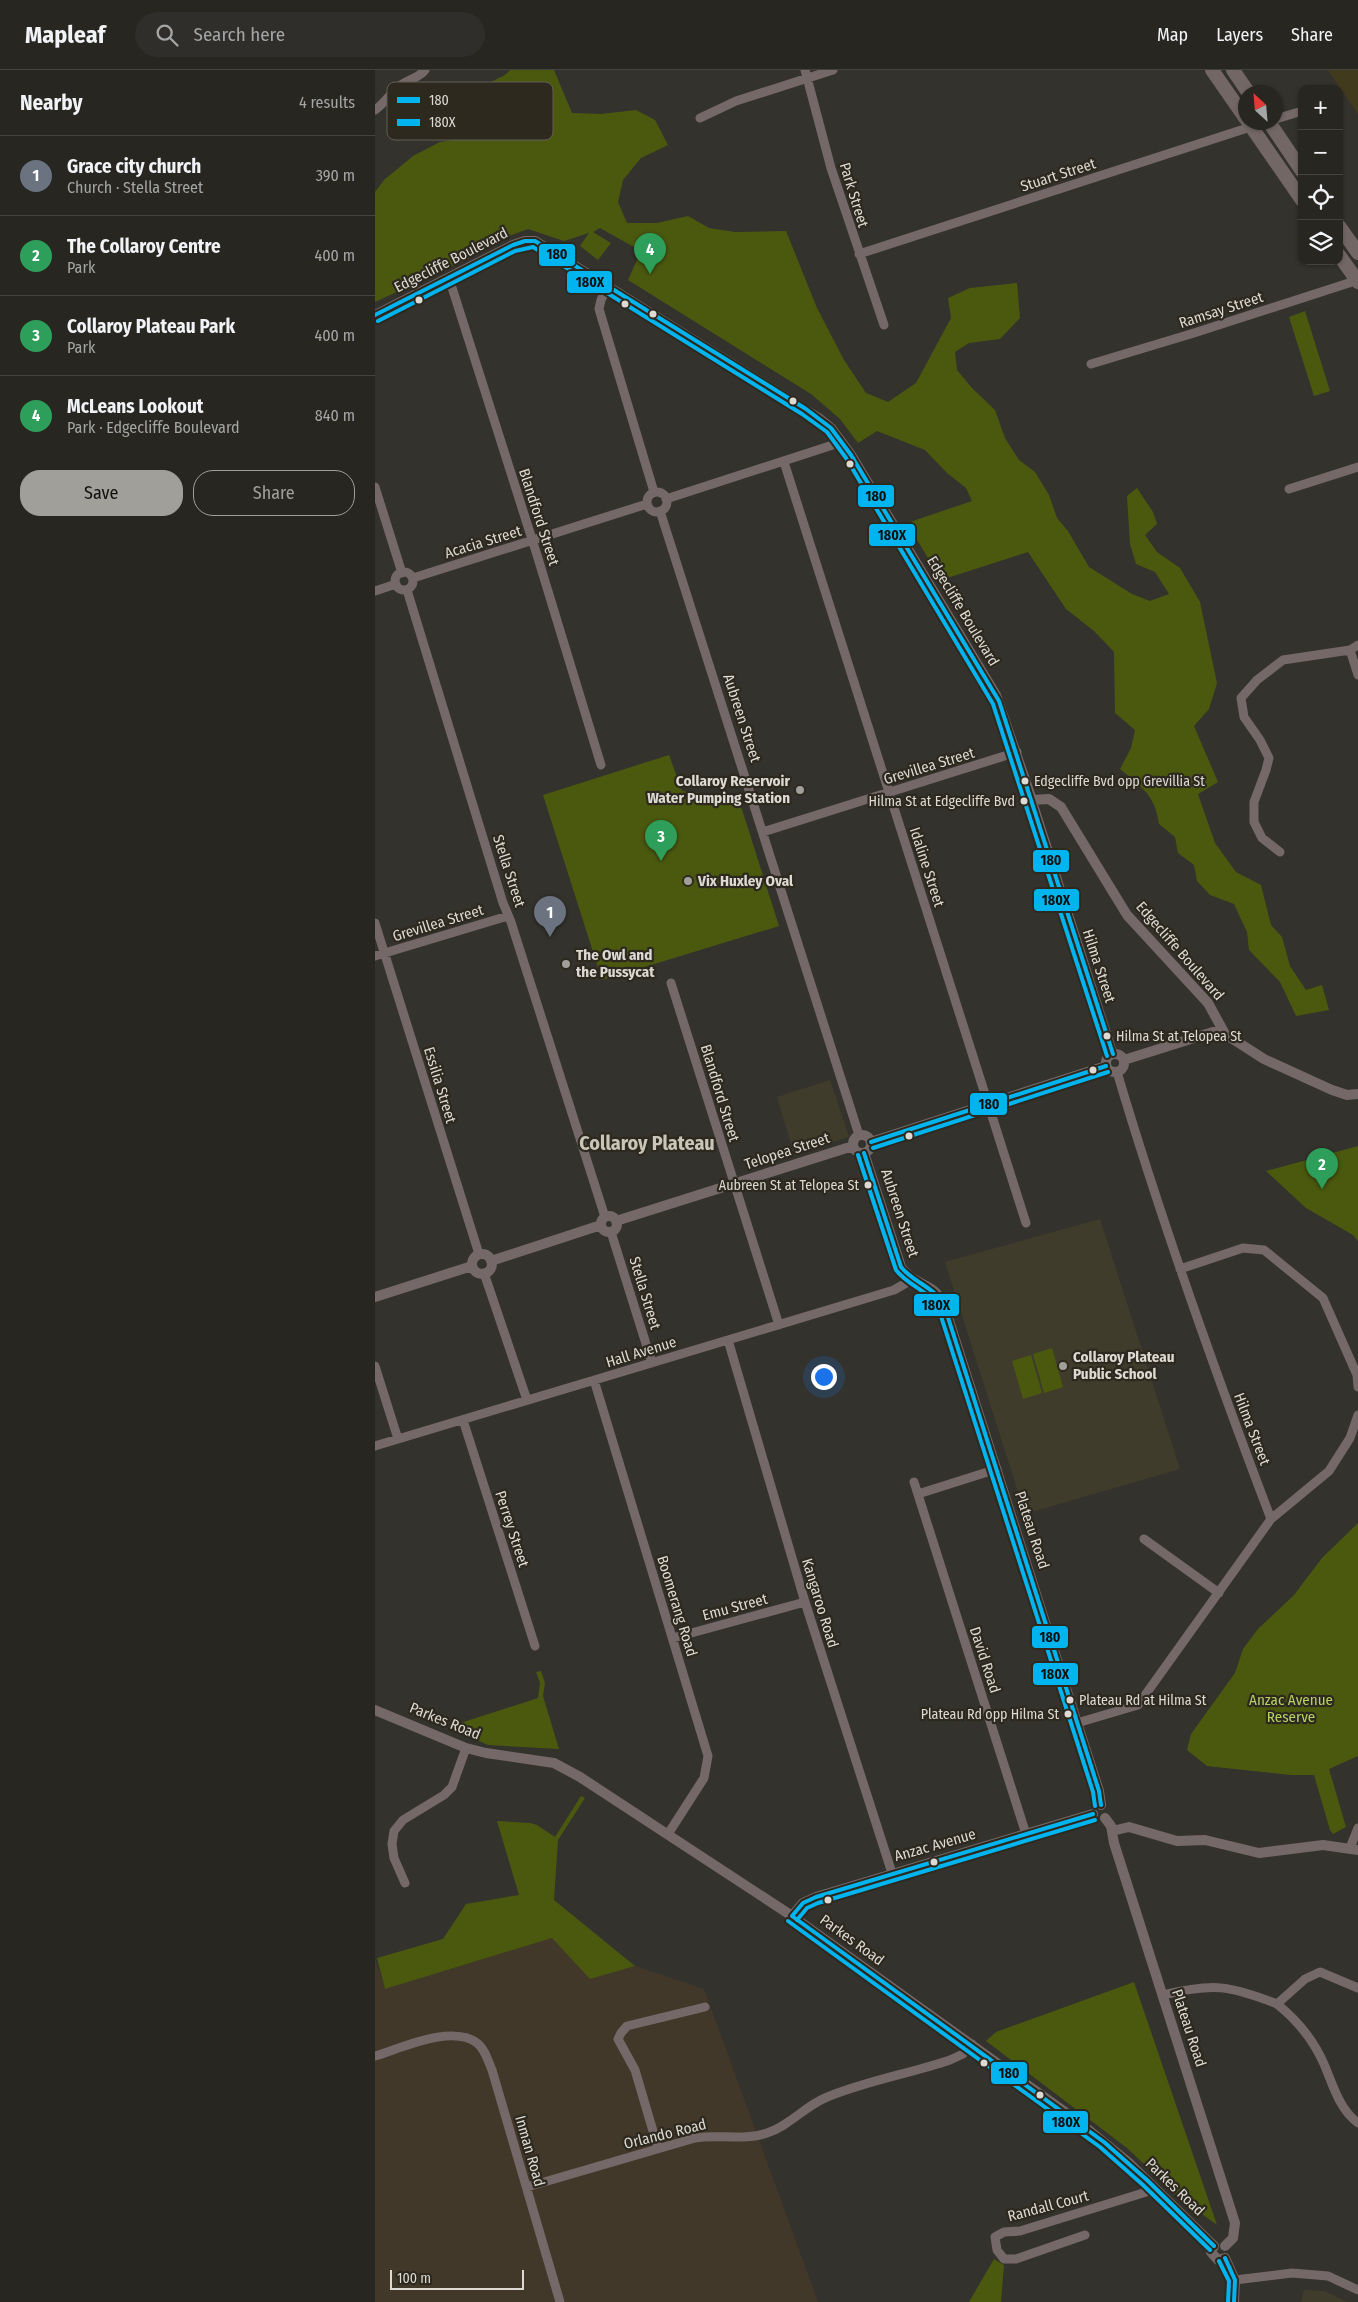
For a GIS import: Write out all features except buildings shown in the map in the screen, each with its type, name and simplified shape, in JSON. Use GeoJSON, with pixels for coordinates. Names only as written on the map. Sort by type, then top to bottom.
{"type":"FeatureCollection","features":[{"type":"Feature","properties":{"kind":"highway"},"geometry":{"type":"LineString","coordinates":[[1212,70],[1238,108]]}},
{"type":"Feature","properties":{"kind":"highway"},"geometry":{"type":"LineString","coordinates":[[1233,70],[1243,85]]}},
{"type":"Feature","properties":{"kind":"highway"},"geometry":{"type":"LineString","coordinates":[[1253,130],[1298,194]]}},
{"type":"Feature","properties":{"kind":"highway"},"geometry":{"type":"LineString","coordinates":[[1273,130],[1298,165]]}},
{"type":"Feature","properties":{"kind":"highway"},"geometry":{"type":"LineString","coordinates":[[1343,232],[1358,253]]}},
{"type":"Feature","properties":{"kind":"highway"},"geometry":{"type":"LineString","coordinates":[[1343,261],[1357,281]]}},
{"type":"Feature","properties":{"kind":"street"},"geometry":{"type":"LineString","coordinates":[[408,82],[425,70]]}},
{"type":"Feature","properties":{"kind":"street"},"geometry":{"type":"LineString","coordinates":[[700,118],[736,101],[806,74],[833,70]]}},
{"type":"Feature","properties":{"kind":"street","name":"Park Street"},"geometry":{"type":"LineString","coordinates":[[806,74],[831,168],[884,325]]}},
{"type":"Feature","properties":{"kind":"street"},"geometry":{"type":"LineString","coordinates":[[375,110],[387,101]]}},
{"type":"Feature","properties":{"kind":"street"},"geometry":{"type":"LineString","coordinates":[[1283,117],[1298,112]]}},
{"type":"Feature","properties":{"kind":"street","name":"Stuart Street"},"geometry":{"type":"LineString","coordinates":[[859,254],[1238,126]]}},
{"type":"Feature","properties":{"kind":"street","name":"Edgecliffe Boulevard"},"geometry":{"type":"LineString","coordinates":[[375,315],[513,245],[530,240],[538,241],[806,409],[831,428],[842,442],[996,695],[1032,800],[1049,800],[1061,807],[1127,915],[1208,1004],[1225,1034]]}},
{"type":"Feature","properties":{"kind":"street","name":"Blandford Street"},"geometry":{"type":"LineString","coordinates":[[449,278],[601,765]]}},
{"type":"Feature","properties":{"kind":"street","name":"Ramsay Street"},"geometry":{"type":"LineString","coordinates":[[1091,364],[1357,281]]}},
{"type":"Feature","properties":{"kind":"street"},"geometry":{"type":"LineString","coordinates":[[608,286],[599,309],[654,492]]}},
{"type":"Feature","properties":{"kind":"street"},"geometry":{"type":"LineString","coordinates":[[666,499],[842,442]]}},
{"type":"Feature","properties":{"kind":"street","name":"Idaline Street"},"geometry":{"type":"LineString","coordinates":[[784,462],[1026,1223]]}},
{"type":"Feature","properties":{"kind":"street"},"geometry":{"type":"LineString","coordinates":[[1289,489],[1358,467]]}},
{"type":"Feature","properties":{"kind":"street"},"geometry":{"type":"LineString","coordinates":[[375,487],[402,573]]}},
{"type":"Feature","properties":{"kind":"street"},"geometry":{"type":"LineString","coordinates":[[654,492],[662,493],[666,499],[665,506],[660,510],[652,510],[647,504],[648,496],[654,492]]}},
{"type":"Feature","properties":{"kind":"street","name":"Acacia Street"},"geometry":{"type":"LineString","coordinates":[[413,578],[532,542],[647,504]]}},
{"type":"Feature","properties":{"kind":"street","name":"Aubreen Street"},"geometry":{"type":"LineString","coordinates":[[660,510],[859,1135]]}},
{"type":"Feature","properties":{"kind":"street"},"geometry":{"type":"LineString","coordinates":[[402,573],[407,573],[413,578],[412,586],[407,590],[402,590],[396,584],[397,576],[402,573]]}},
{"type":"Feature","properties":{"kind":"street"},"geometry":{"type":"LineString","coordinates":[[375,591],[396,584]]}},
{"type":"Feature","properties":{"kind":"street","name":"Stella Street"},"geometry":{"type":"LineString","coordinates":[[407,590],[603,1221]]}},
{"type":"Feature","properties":{"kind":"street"},"geometry":{"type":"LineString","coordinates":[[1280,852],[1262,838],[1254,822],[1254,802],[1267,770],[1269,758],[1260,740],[1244,717],[1241,698],[1257,680],[1283,660],[1354,647],[1358,675]]}},
{"type":"Feature","properties":{"kind":"street","name":"Grevillea Street"},"geometry":{"type":"LineString","coordinates":[[763,832],[1017,752]]}},
{"type":"Feature","properties":{"kind":"street","name":"Hilma Street"},"geometry":{"type":"LineString","coordinates":[[1032,800],[1113,1054]]}},
{"type":"Feature","properties":{"kind":"street","name":"Grevillea Street"},"geometry":{"type":"LineString","coordinates":[[375,956],[508,916]]}},
{"type":"Feature","properties":{"kind":"street","name":"Essilia Street"},"geometry":{"type":"LineString","coordinates":[[375,923],[479,1254]]}},
{"type":"Feature","properties":{"kind":"street","name":"Blandford Street"},"geometry":{"type":"LineString","coordinates":[[671,983],[779,1325]]}},
{"type":"Feature","properties":{"kind":"street"},"geometry":{"type":"LineString","coordinates":[[1124,1060],[1213,1032],[1225,1034],[1263,1059],[1332,1090],[1347,1095],[1358,1094]]}},
{"type":"Feature","properties":{"kind":"street"},"geometry":{"type":"LineString","coordinates":[[1113,1054],[1118,1054],[1124,1060],[1122,1069],[1117,1072],[1110,1071],[1106,1066],[1107,1057],[1113,1054]]}},
{"type":"Feature","properties":{"kind":"street"},"geometry":{"type":"LineString","coordinates":[[871,1142],[1106,1066]]}},
{"type":"Feature","properties":{"kind":"street","name":"Hilma Street"},"geometry":{"type":"LineString","coordinates":[[1117,1072],[1159,1209],[1227,1403],[1271,1519]]}},
{"type":"Feature","properties":{"kind":"street"},"geometry":{"type":"LineString","coordinates":[[859,1135],[867,1137],[871,1142],[869,1150],[864,1153],[857,1152],[853,1146],[854,1140],[859,1135]]}},
{"type":"Feature","properties":{"kind":"street","name":"Telopea Street"},"geometry":{"type":"LineString","coordinates":[[616,1221],[853,1146]]}},
{"type":"Feature","properties":{"kind":"street","name":"Aubreen Street"},"geometry":{"type":"LineString","coordinates":[[864,1153],[899,1262],[904,1271],[913,1278]]}},
{"type":"Feature","properties":{"kind":"street"},"geometry":{"type":"LineString","coordinates":[[491,1261],[603,1221],[611,1216],[616,1221],[615,1229],[611,1232],[606,1231],[603,1221]]}},
{"type":"Feature","properties":{"kind":"street","name":"Stella Street"},"geometry":{"type":"LineString","coordinates":[[611,1232],[653,1363]]}},
{"type":"Feature","properties":{"kind":"street"},"geometry":{"type":"LineString","coordinates":[[1180,1269],[1243,1248],[1264,1250],[1323,1298],[1357,1374],[1358,1387]]}},
{"type":"Feature","properties":{"kind":"street"},"geometry":{"type":"LineString","coordinates":[[479,1254],[485,1254],[491,1261],[489,1270],[484,1273],[475,1271],[472,1266],[474,1258],[479,1254]]}},
{"type":"Feature","properties":{"kind":"street"},"geometry":{"type":"LineString","coordinates":[[375,1297],[472,1266]]}},
{"type":"Feature","properties":{"kind":"street"},"geometry":{"type":"LineString","coordinates":[[484,1273],[527,1400]]}},
{"type":"Feature","properties":{"kind":"street","name":"Hall Avenue"},"geometry":{"type":"LineString","coordinates":[[375,1446],[894,1290],[913,1278]]}},
{"type":"Feature","properties":{"kind":"street","name":"Plateau Road"},"geometry":{"type":"LineString","coordinates":[[913,1278],[935,1290],[943,1301],[1099,1791],[1101,1805]]}},
{"type":"Feature","properties":{"kind":"street","name":"Kangaroo Road"},"geometry":{"type":"LineString","coordinates":[[728,1340],[805,1602],[892,1873]]}},
{"type":"Feature","properties":{"kind":"street"},"geometry":{"type":"LineString","coordinates":[[375,1366],[399,1439]]}},
{"type":"Feature","properties":{"kind":"street","name":"Boomerang Road"},"geometry":{"type":"LineString","coordinates":[[594,1380],[708,1756],[704,1778],[668,1834]]}},
{"type":"Feature","properties":{"kind":"street"},"geometry":{"type":"LineString","coordinates":[[1077,1723],[1138,1705],[1271,1519],[1329,1471],[1350,1438],[1358,1414]]}},
{"type":"Feature","properties":{"kind":"street","name":"Perrey Street"},"geometry":{"type":"LineString","coordinates":[[463,1420],[535,1646]]}},
{"type":"Feature","properties":{"kind":"street"},"geometry":{"type":"LineString","coordinates":[[918,1494],[997,1469]]}},
{"type":"Feature","properties":{"kind":"street","name":"David Road"},"geometry":{"type":"LineString","coordinates":[[914,1482],[1025,1834]]}},
{"type":"Feature","properties":{"kind":"street"},"geometry":{"type":"LineString","coordinates":[[1145,1539],[1219,1593]]}},
{"type":"Feature","properties":{"kind":"street","name":"Emu Street"},"geometry":{"type":"LineString","coordinates":[[673,1638],[805,1602]]}},
{"type":"Feature","properties":{"kind":"street","name":"Parkes Road"},"geometry":{"type":"LineString","coordinates":[[375,1710],[466,1748],[486,1753],[554,1763],[668,1834],[792,1916],[972,2044],[1105,2142],[1214,2246]]}},
{"type":"Feature","properties":{"kind":"street"},"geometry":{"type":"LineString","coordinates":[[405,1883],[394,1858],[392,1844],[394,1831],[403,1820],[444,1795],[451,1787],[466,1748]]}},
{"type":"Feature","properties":{"kind":"street"},"geometry":{"type":"LineString","coordinates":[[1101,1805],[1107,1810],[1105,1818],[1098,1820],[1093,1814],[1095,1808],[1101,1805]]}},
{"type":"Feature","properties":{"kind":"street","name":"Anzac Avenue"},"geometry":{"type":"LineString","coordinates":[[792,1916],[807,1900],[1093,1814]]}},
{"type":"Feature","properties":{"kind":"street","name":"Plateau Road"},"geometry":{"type":"LineString","coordinates":[[1105,1818],[1111,1831],[1235,2223],[1233,2238],[1225,2246]]}},
{"type":"Feature","properties":{"kind":"street"},"geometry":{"type":"LineString","coordinates":[[1111,1831],[1129,1827],[1177,1841],[1205,1840],[1259,1853],[1323,1845],[1354,1848],[1358,1828]]}},
{"type":"Feature","properties":{"kind":"street"},"geometry":{"type":"LineString","coordinates":[[1277,2004],[1305,1978],[1320,1972],[1358,1988]]}},
{"type":"Feature","properties":{"kind":"street"},"geometry":{"type":"LineString","coordinates":[[1163,1995],[1189,1989],[1217,1986],[1245,1991],[1277,2004],[1293,2017],[1308,2035],[1324,2062],[1336,2094],[1349,2117],[1358,2123]]}},
{"type":"Feature","properties":{"kind":"street"},"geometry":{"type":"LineString","coordinates":[[658,2148],[635,2070],[618,2039],[627,2026],[705,2007]]}},
{"type":"Feature","properties":{"kind":"street","name":"Inman Road"},"geometry":{"type":"LineString","coordinates":[[375,2056],[445,2035],[460,2035],[470,2038],[479,2044],[492,2070],[560,2302]]}},
{"type":"Feature","properties":{"kind":"street","name":"Orlando Road"},"geometry":{"type":"LineString","coordinates":[[527,2187],[658,2148],[713,2135],[736,2137],[767,2134],[789,2123],[821,2100],[950,2060],[963,2054],[972,2044]]}},
{"type":"Feature","properties":{"kind":"street","name":"Randall Court"},"geometry":{"type":"LineString","coordinates":[[1085,2235],[1016,2259],[1004,2259],[997,2250],[995,2237],[1004,2232],[1020,2231],[1156,2189]]}},
{"type":"Feature","properties":{"kind":"street"},"geometry":{"type":"LineString","coordinates":[[1225,2258],[1218,2260],[1213,2257],[1211,2252],[1214,2246],[1220,2244],[1225,2246],[1228,2251],[1225,2258],[1235,2280],[1234,2302]]}},
{"type":"Feature","properties":{"kind":"street"},"geometry":{"type":"LineString","coordinates":[[1235,2280],[1292,2273],[1328,2276],[1358,2290]]}},
{"type":"Feature","properties":{"kind":"shaded area"},"geometry":{"type":"Polygon","coordinates":[[[830,1080],[849,1137],[794,1154],[777,1097],[830,1080]]]}},
{"type":"Feature","properties":{"kind":"shaded area","name":"Collaroy Plateau Public School"},"geometry":{"type":"Polygon","coordinates":[[[1100,1219],[1180,1469],[1025,1514],[945,1262],[1100,1219]]]}},
{"type":"Feature","properties":{"kind":"shaded area"},"geometry":{"type":"Polygon","coordinates":[[[552,1938],[592,1978],[635,1966],[704,1989],[818,2302],[375,2302],[375,1958],[385,1989],[552,1938]]]}},
{"type":"Feature","properties":{"kind":"shaded area"},"geometry":{"type":"Polygon","coordinates":[[[1304,2290],[1324,2291],[1348,2302],[1301,2302],[1304,2290]]]}},
{"type":"Feature","properties":{"kind":"green space"},"geometry":{"type":"Polygon","coordinates":[[[510,70],[554,70],[572,113],[601,114],[636,110],[655,120],[668,145],[641,158],[623,180],[618,202],[627,223],[657,223],[688,216],[709,228],[735,232],[786,231],[817,308],[844,360],[866,393],[888,402],[916,383],[951,318],[948,298],[970,288],[1017,283],[1020,318],[1000,339],[969,343],[955,352],[957,370],[972,388],[995,410],[1005,438],[1019,460],[1035,472],[1049,495],[1057,518],[1068,531],[1089,567],[1132,594],[1150,601],[1169,594],[1155,572],[1136,564],[1130,544],[1127,496],[1137,488],[1153,512],[1157,524],[1145,535],[1157,552],[1180,568],[1200,602],[1217,683],[1209,709],[1194,726],[1218,782],[1198,794],[1215,843],[1236,872],[1261,885],[1271,925],[1282,937],[1290,966],[1306,990],[1322,985],[1329,1010],[1296,1016],[1280,982],[1249,950],[1247,932],[1234,904],[1210,895],[1197,881],[1194,865],[1178,853],[1175,837],[1159,824],[1154,805],[1146,792],[1120,769],[1131,748],[1135,730],[1115,713],[1114,652],[1094,631],[1066,609],[1028,552],[941,580],[907,523],[972,501],[966,488],[947,473],[925,450],[877,431],[858,443],[840,419],[811,394],[628,280],[641,251],[600,228],[593,232],[611,243],[598,260],[580,246],[589,233],[564,241],[528,229],[500,239],[470,258],[375,302],[375,192],[384,180],[413,156],[440,142],[452,140],[553,140],[553,82],[491,82],[505,75],[510,70]]]}},
{"type":"Feature","properties":{"kind":"green space"},"geometry":{"type":"Polygon","coordinates":[[[1305,311],[1330,391],[1314,396],[1289,317],[1305,311]]]}},
{"type":"Feature","properties":{"kind":"green space"},"geometry":{"type":"Polygon","coordinates":[[[669,755],[682,791],[738,797],[779,926],[602,980],[543,795],[669,755]]]}},
{"type":"Feature","properties":{"kind":"green space"},"geometry":{"type":"Polygon","coordinates":[[[1358,1146],[1358,1241],[1353,1235],[1306,1208],[1266,1171],[1358,1146]]]}},
{"type":"Feature","properties":{"kind":"green space"},"geometry":{"type":"Polygon","coordinates":[[[1052,1348],[1063,1387],[1044,1393],[1033,1354],[1052,1348]]]}},
{"type":"Feature","properties":{"kind":"green space"},"geometry":{"type":"Polygon","coordinates":[[[1031,1355],[1042,1393],[1023,1399],[1012,1361],[1031,1355]]]}},
{"type":"Feature","properties":{"kind":"green space","name":"Anzac Avenue Reserve"},"geometry":{"type":"Polygon","coordinates":[[[1358,1523],[1358,1756],[1329,1769],[1346,1827],[1333,1834],[1330,1830],[1314,1775],[1291,1775],[1207,1766],[1187,1750],[1191,1734],[1235,1673],[1243,1649],[1258,1629],[1294,1595],[1322,1558],[1358,1523]]]}},
{"type":"Feature","properties":{"kind":"green space"},"geometry":{"type":"Polygon","coordinates":[[[541,1671],[545,1683],[543,1696],[559,1749],[488,1745],[448,1727],[538,1698],[540,1683],[536,1672],[541,1671]]]}},
{"type":"Feature","properties":{"kind":"green space"},"geometry":{"type":"Polygon","coordinates":[[[581,1796],[585,1798],[558,1840],[554,1900],[635,1966],[590,1979],[552,1938],[385,1989],[377,1958],[443,1939],[466,1904],[519,1895],[497,1821],[530,1823],[537,1825],[555,1837],[581,1796]]]}},
{"type":"Feature","properties":{"kind":"green space"},"geometry":{"type":"Polygon","coordinates":[[[1134,1982],[1217,2225],[1180,2198],[1127,2148],[986,2041],[996,2032],[1134,1982]]]}},
{"type":"Feature","properties":{"kind":"green space"},"geometry":{"type":"Polygon","coordinates":[[[994,2259],[1004,2265],[1001,2302],[969,2302],[994,2259]]]}},
{"type":"Feature","properties":{"kind":"sand"},"geometry":{"type":"Polygon","coordinates":[[[1328,70],[1358,70],[1358,114],[1343,92],[1343,85],[1338,85],[1328,70]]]}},
{"type":"Feature","properties":{"kind":"transit line","name":"180"},"geometry":{"type":"LineString","coordinates":[[375,315],[513,245],[525,241],[535,241],[806,409],[831,428],[851,455],[999,701],[1113,1054]]}},
{"type":"Feature","properties":{"kind":"transit line","name":"180X"},"geometry":{"type":"LineString","coordinates":[[378,321],[515,251],[533,247],[802,414],[827,432],[846,458],[993,704],[1107,1056]]}},
{"type":"Feature","properties":{"kind":"transit line","name":"180"},"geometry":{"type":"LineString","coordinates":[[871,1142],[1106,1066]]}},
{"type":"Feature","properties":{"kind":"transit line","name":"180X"},"geometry":{"type":"LineString","coordinates":[[873,1148],[1108,1072]]}},
{"type":"Feature","properties":{"kind":"transit line","name":"180"},"geometry":{"type":"LineString","coordinates":[[864,1153],[901,1267],[936,1294],[945,1308],[1099,1791],[1101,1805]]}},
{"type":"Feature","properties":{"kind":"transit line","name":"180X"},"geometry":{"type":"LineString","coordinates":[[858,1155],[896,1270],[907,1281],[925,1293],[939,1310],[1093,1792],[1095,1806]]}},
{"type":"Feature","properties":{"kind":"transit line","name":"180"},"geometry":{"type":"LineString","coordinates":[[792,1916],[803,1903],[816,1897],[1093,1814]]}},
{"type":"Feature","properties":{"kind":"transit line","name":"180X"},"geometry":{"type":"LineString","coordinates":[[797,1920],[807,1908],[818,1903],[1095,1820]]}},
{"type":"Feature","properties":{"kind":"transit line","name":"180"},"geometry":{"type":"LineString","coordinates":[[792,1916],[1104,2142],[1147,2180],[1214,2246]]}},
{"type":"Feature","properties":{"kind":"transit line","name":"180X"},"geometry":{"type":"LineString","coordinates":[[788,1921],[1100,2147],[1143,2185],[1210,2250]]}},
{"type":"Feature","properties":{"kind":"transit line","name":"180"},"geometry":{"type":"LineString","coordinates":[[1225,2258],[1235,2280],[1234,2302]]}},
{"type":"Feature","properties":{"kind":"transit line","name":"180X"},"geometry":{"type":"LineString","coordinates":[[1219,2261],[1229,2281],[1228,2302]]}},
{"type":"Feature","properties":{"kind":"place","name":"McLeans Lookout"},"geometry":{"type":"Point","coordinates":[650,274]}},
{"type":"Feature","properties":{"kind":"place","name":"Edgecliffe Bvd opp Grevillia St"},"geometry":{"type":"Point","coordinates":[1025,781]}},
{"type":"Feature","properties":{"kind":"place","name":"Collaroy Reservoir Water Pumping Station"},"geometry":{"type":"Point","coordinates":[800,790]}},
{"type":"Feature","properties":{"kind":"place","name":"Hilma St at Edgecliffe Bvd"},"geometry":{"type":"Point","coordinates":[1024,801]}},
{"type":"Feature","properties":{"kind":"place","name":"Collaroy Plateau Park"},"geometry":{"type":"Point","coordinates":[661,861]}},
{"type":"Feature","properties":{"kind":"place","name":"Vix Huxley Oval"},"geometry":{"type":"Point","coordinates":[688,881]}},
{"type":"Feature","properties":{"kind":"place","name":"Grace city church"},"geometry":{"type":"Point","coordinates":[550,937]}},
{"type":"Feature","properties":{"kind":"place","name":"The Owl and the Pussycat"},"geometry":{"type":"Point","coordinates":[566,964]}},
{"type":"Feature","properties":{"kind":"place","name":"Hilma St at Telopea St"},"geometry":{"type":"Point","coordinates":[1107,1036]}},
{"type":"Feature","properties":{"kind":"place","name":"Aubreen St at Telopea St"},"geometry":{"type":"Point","coordinates":[868,1185]}},
{"type":"Feature","properties":{"kind":"place","name":"The Collaroy Centre"},"geometry":{"type":"Point","coordinates":[1322,1189]}},
{"type":"Feature","properties":{"kind":"place","name":"Collaroy Plateau Public School"},"geometry":{"type":"Point","coordinates":[1063,1366]}},
{"type":"Feature","properties":{"kind":"place","name":"Plateau Rd at Hilma St"},"geometry":{"type":"Point","coordinates":[1070,1700]}},
{"type":"Feature","properties":{"kind":"place","name":"Plateau Rd opp Hilma St"},"geometry":{"type":"Point","coordinates":[1068,1714]}},
{"type":"Feature","properties":{"kind":"district","name":"Collaroy Plateau"},"geometry":{"type":"Point","coordinates":[647,1143]}}]}
